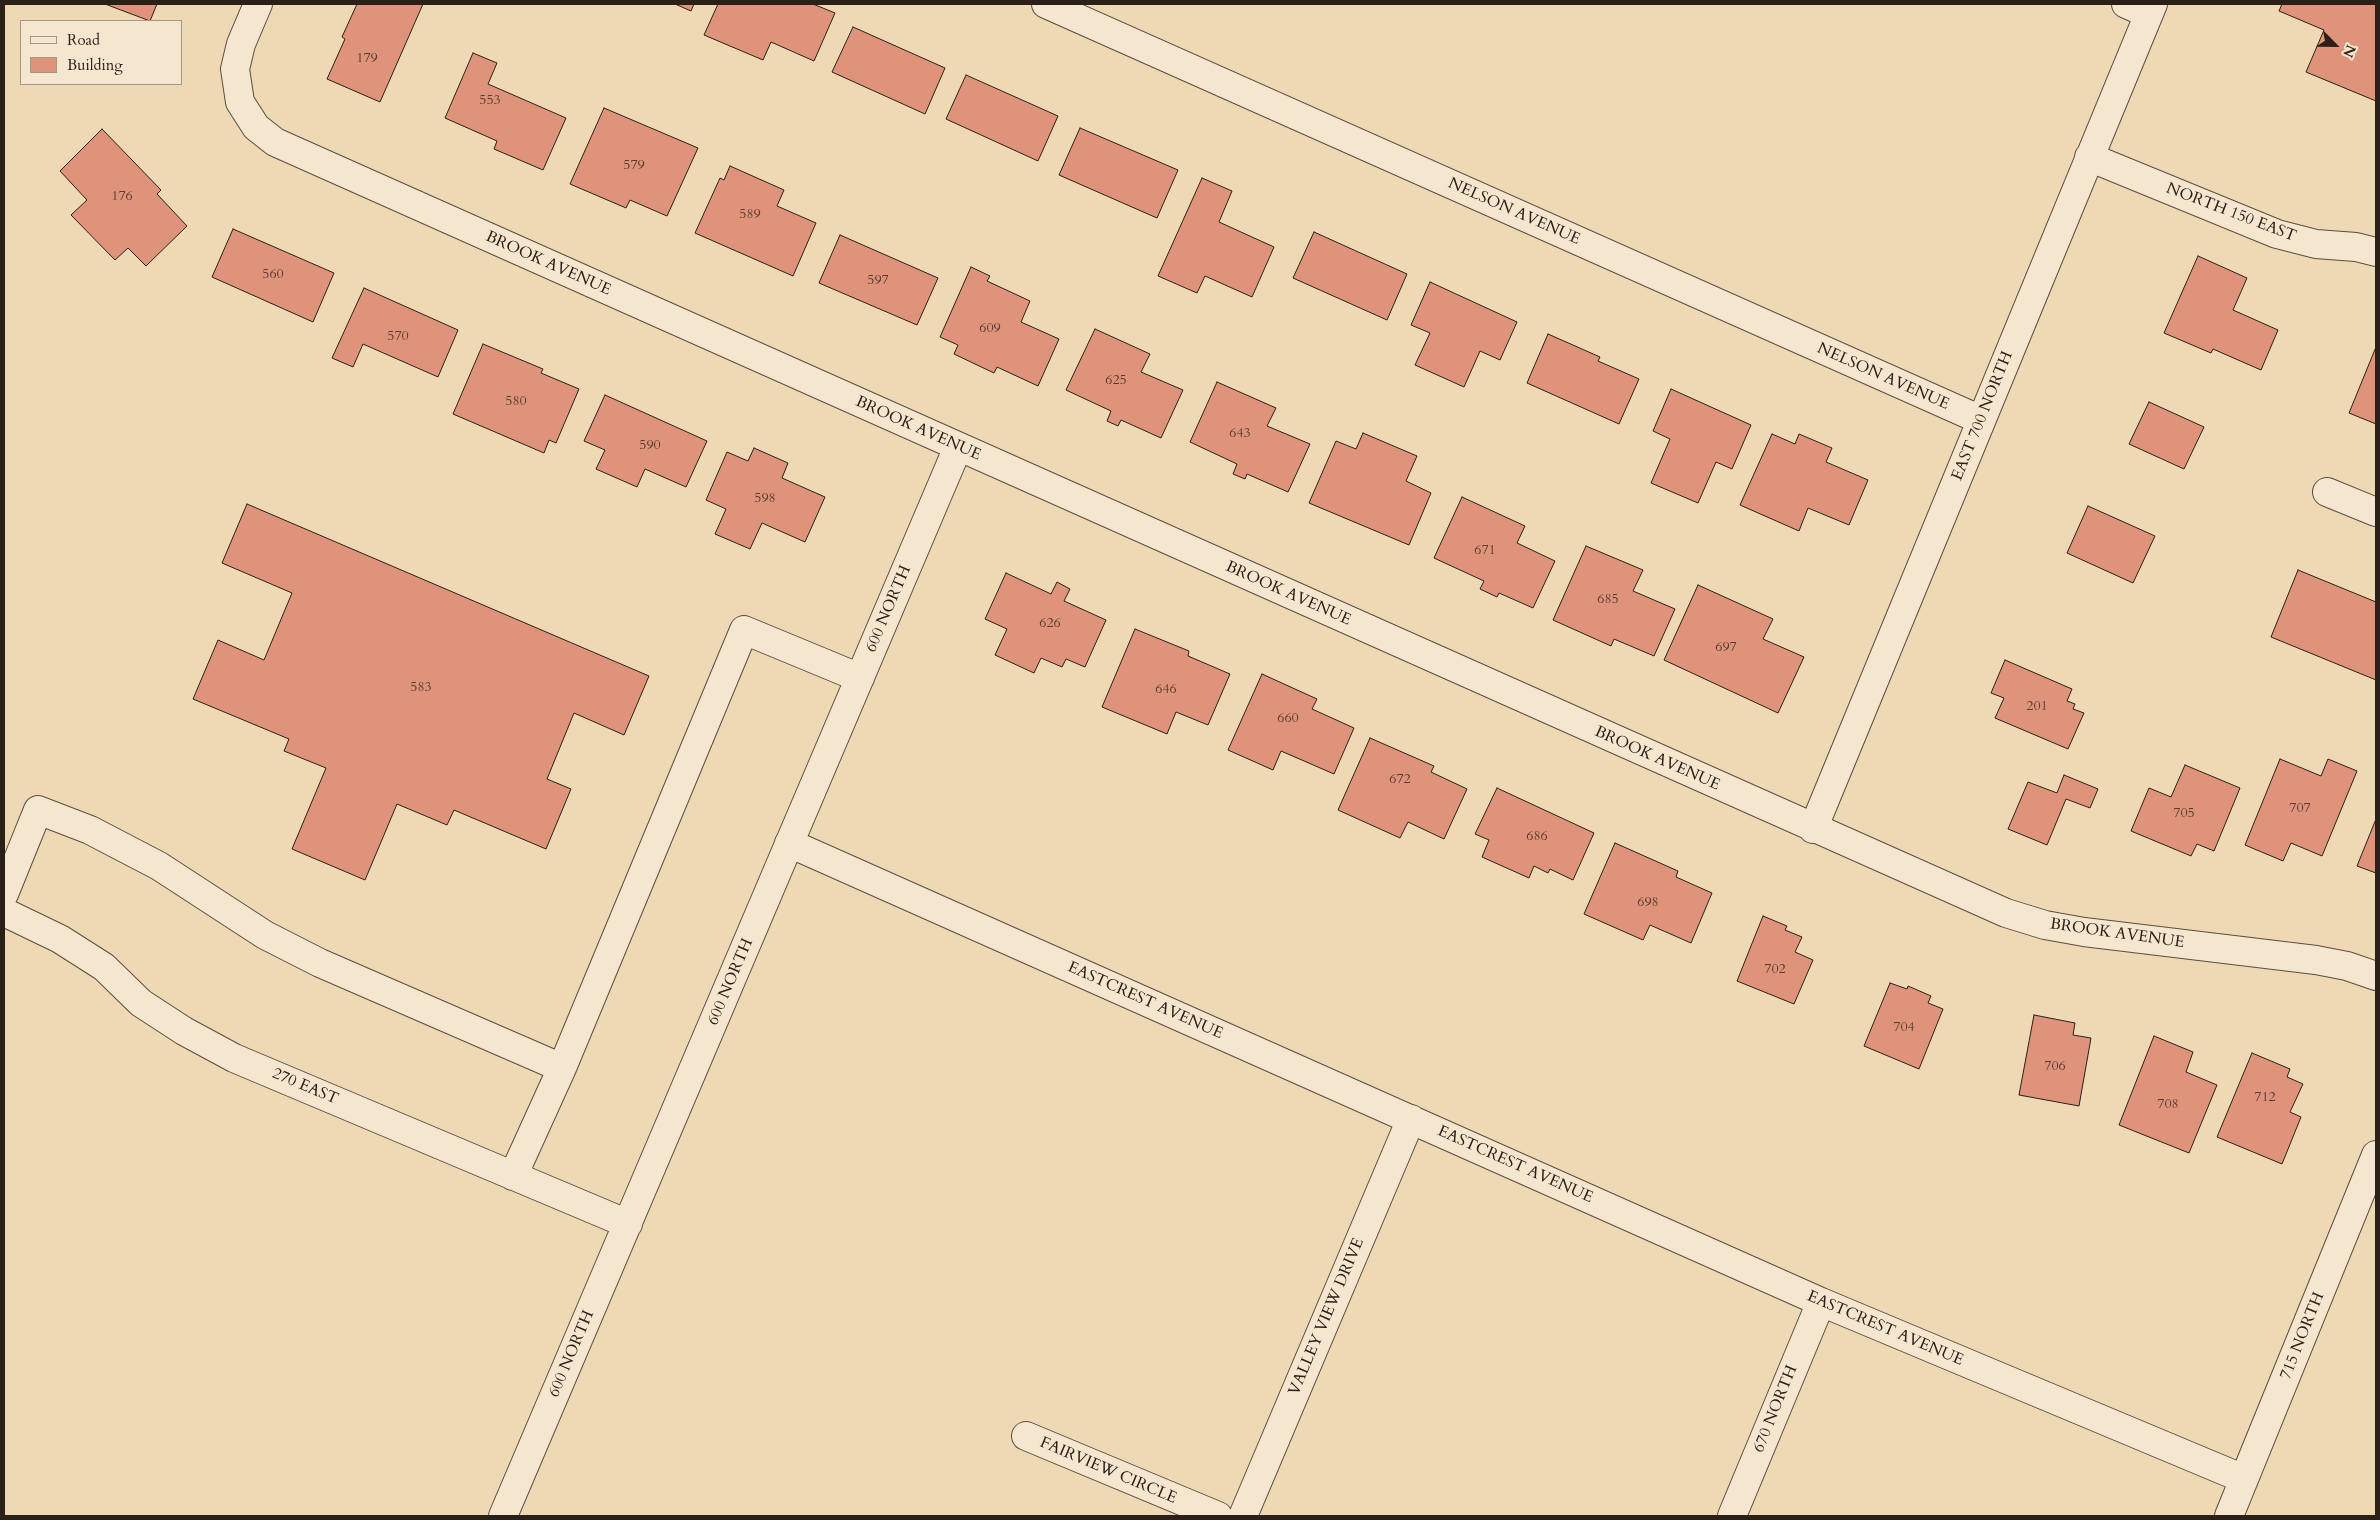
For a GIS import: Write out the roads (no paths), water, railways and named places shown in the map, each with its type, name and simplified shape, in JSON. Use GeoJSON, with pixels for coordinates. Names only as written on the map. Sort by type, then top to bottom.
{"type":"FeatureCollection","features":[{"type":"Feature","properties":{"kind":"street","name":"BROOK AVENUE"},"geometry":{"type":"LineString","coordinates":[[258,4],[241,44],[235,70],[240,102],[256,126],[275,142],[1967,898],[2045,925],[2084,932],[2124,935],[2316,960],[2347,966],[2376,976]]}},
{"type":"Feature","properties":{"kind":"street","name":"NELSON AVENUE"},"geometry":{"type":"LineString","coordinates":[[1046,4],[1981,420]]}},
{"type":"Feature","properties":{"kind":"street","name":"EAST 700 NORTH"},"geometry":{"type":"LineString","coordinates":[[1813,829],[2089,157],[2142,7]]}},
{"type":"Feature","properties":{"kind":"street","name":"NORTH 150 EAST"},"geometry":{"type":"LineString","coordinates":[[2089,157],[2277,234],[2316,244],[2356,247],[2376,252]]}},
{"type":"Feature","properties":{"kind":"street","name":"600 NORTH"},"geometry":{"type":"LineString","coordinates":[[503,1516],[958,447]]}},
{"type":"Feature","properties":{"kind":"street"},"geometry":{"type":"LineString","coordinates":[[2327,492],[2376,512]]}},
{"type":"Feature","properties":{"kind":"street"},"geometry":{"type":"LineString","coordinates":[[513,1176],[562,1068],[744,630],[860,678]]}},
{"type":"Feature","properties":{"kind":"street"},"geometry":{"type":"LineString","coordinates":[[4,894],[38,810],[90,830],[159,866],[265,935],[320,964],[562,1068]]}},
{"type":"Feature","properties":{"kind":"street","name":"EASTCREST AVENUE"},"geometry":{"type":"LineString","coordinates":[[789,844],[1820,1302],[2244,1479]]}},
{"type":"Feature","properties":{"kind":"street","name":"270 EAST"},"geometry":{"type":"LineString","coordinates":[[4,912],[60,939],[104,967],[141,1003],[184,1031],[234,1058],[628,1224]]}},
{"type":"Feature","properties":{"kind":"street","name":"VALLEY VIEW DRIVE"},"geometry":{"type":"LineString","coordinates":[[1243,1516],[1411,1119]]}},
{"type":"Feature","properties":{"kind":"street","name":"715 NORTH"},"geometry":{"type":"LineString","coordinates":[[2229,1516],[2376,1156]]}},
{"type":"Feature","properties":{"kind":"street","name":"670 NORTH"},"geometry":{"type":"LineString","coordinates":[[1732,1516],[1820,1302]]}},
{"type":"Feature","properties":{"kind":"street","name":"FAIRVIEW CIRCLE"},"geometry":{"type":"LineString","coordinates":[[1026,1436],[1218,1516]]}}]}
